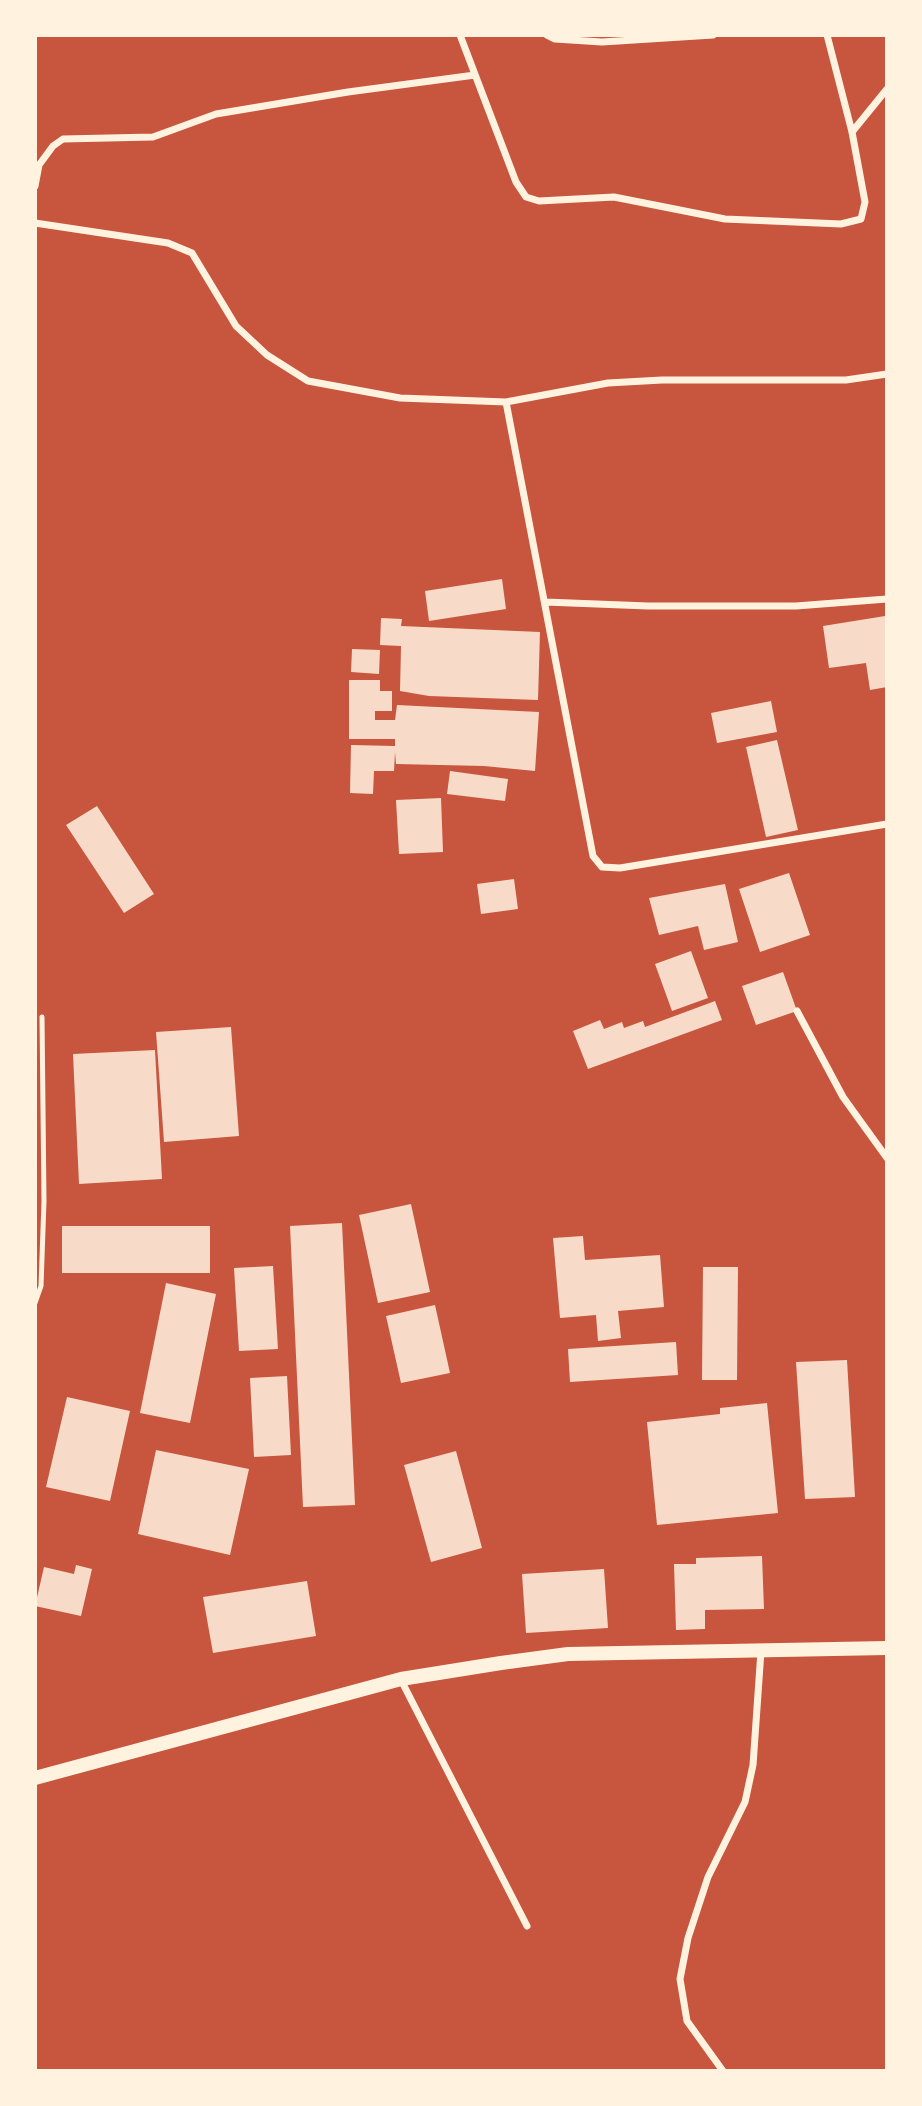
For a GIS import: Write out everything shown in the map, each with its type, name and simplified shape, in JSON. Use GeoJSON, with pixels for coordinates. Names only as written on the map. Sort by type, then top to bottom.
{"type":"FeatureCollection","features":[{"type":"Feature","properties":{"kind":"main road"},"geometry":{"type":"LineString","coordinates":[[35,1778],[401,1679],[568,1654],[887,1648]]}},
{"type":"Feature","properties":{"kind":"street"},"geometry":{"type":"LineString","coordinates":[[460,35],[516,182],[526,197],[539,201],[614,197],[725,219],[841,224],[861,219],[865,202],[852,132],[827,35]]}},
{"type":"Feature","properties":{"kind":"street"},"geometry":{"type":"LineString","coordinates":[[547,35],[555,39],[602,42],[713,35]]}},
{"type":"Feature","properties":{"kind":"street"},"geometry":{"type":"LineString","coordinates":[[35,186],[39,165],[53,146],[63,139],[153,137],[216,114],[475,75]]}},
{"type":"Feature","properties":{"kind":"street"},"geometry":{"type":"LineString","coordinates":[[852,132],[887,89]]}},
{"type":"Feature","properties":{"kind":"street"},"geometry":{"type":"LineString","coordinates":[[35,223],[168,243],[192,253],[236,326],[267,355],[309,381],[400,398],[506,402],[608,383],[662,380],[846,380],[887,374]]}},
{"type":"Feature","properties":{"kind":"street"},"geometry":{"type":"LineString","coordinates":[[506,402],[593,856],[602,867],[620,868],[887,824]]}},
{"type":"Feature","properties":{"kind":"street"},"geometry":{"type":"LineString","coordinates":[[545,602],[648,606],[796,606],[887,599]]}},
{"type":"Feature","properties":{"kind":"street"},"geometry":{"type":"LineString","coordinates":[[797,1011],[844,1097],[887,1158]]}},
{"type":"Feature","properties":{"kind":"street"},"geometry":{"type":"LineString","coordinates":[[723,2071],[687,2021],[680,1979],[688,1938],[708,1877],[745,1802],[753,1765],[761,1651]]}},
{"type":"Feature","properties":{"kind":"street"},"geometry":{"type":"LineString","coordinates":[[401,1679],[527,1926]]}},
{"type":"Feature","properties":{"kind":"lane"},"geometry":{"type":"LineString","coordinates":[[35,1303],[41,1286],[44,1201],[42,1017]]}},
{"type":"Feature","properties":{"kind":"building"},"geometry":{"type":"Polygon","coordinates":[[[502,579],[506,609],[429,621],[425,591],[502,579]]]}},
{"type":"Feature","properties":{"kind":"building"},"geometry":{"type":"Polygon","coordinates":[[[885,616],[887,687],[870,690],[866,663],[829,668],[823,626],[885,616]]]}},
{"type":"Feature","properties":{"kind":"building"},"geometry":{"type":"Polygon","coordinates":[[[381,618],[402,619],[401,626],[540,632],[538,700],[429,696],[400,691],[401,646],[380,645],[381,618]]]}},
{"type":"Feature","properties":{"kind":"building"},"geometry":{"type":"Polygon","coordinates":[[[352,649],[380,650],[379,674],[351,672],[352,649]]]}},
{"type":"Feature","properties":{"kind":"building"},"geometry":{"type":"Polygon","coordinates":[[[349,680],[380,680],[380,691],[392,691],[392,711],[375,711],[375,720],[395,720],[397,705],[539,712],[535,771],[484,766],[396,764],[395,752],[394,771],[374,771],[373,794],[350,793],[351,745],[395,746],[395,739],[349,739],[349,680]]]}},
{"type":"Feature","properties":{"kind":"building"},"geometry":{"type":"Polygon","coordinates":[[[771,701],[777,732],[717,743],[711,713],[771,701]]]}},
{"type":"Feature","properties":{"kind":"building"},"geometry":{"type":"Polygon","coordinates":[[[777,740],[798,830],[766,837],[746,747],[777,740]]]}},
{"type":"Feature","properties":{"kind":"building"},"geometry":{"type":"Polygon","coordinates":[[[450,771],[508,779],[505,801],[447,794],[450,771]]]}},
{"type":"Feature","properties":{"kind":"building"},"geometry":{"type":"Polygon","coordinates":[[[441,798],[443,852],[399,854],[396,800],[441,798]]]}},
{"type":"Feature","properties":{"kind":"building"},"geometry":{"type":"Polygon","coordinates":[[[97,806],[154,894],[124,913],[66,825],[97,806]]]}},
{"type":"Feature","properties":{"kind":"building"},"geometry":{"type":"Polygon","coordinates":[[[789,873],[810,935],[760,952],[739,889],[789,873]]]}},
{"type":"Feature","properties":{"kind":"building"},"geometry":{"type":"Polygon","coordinates":[[[514,879],[518,909],[481,914],[477,884],[514,879]]]}},
{"type":"Feature","properties":{"kind":"building"},"geometry":{"type":"Polygon","coordinates":[[[725,884],[738,942],[704,950],[698,926],[659,935],[649,898],[725,884]]]}},
{"type":"Feature","properties":{"kind":"building"},"geometry":{"type":"Polygon","coordinates":[[[691,951],[708,998],[672,1011],[655,964],[691,951]]]}},
{"type":"Feature","properties":{"kind":"building"},"geometry":{"type":"Polygon","coordinates":[[[783,972],[797,1011],[756,1025],[742,986],[783,972]]]}},
{"type":"Feature","properties":{"kind":"building"},"geometry":{"type":"Polygon","coordinates":[[[715,1001],[722,1020],[588,1069],[573,1031],[600,1020],[604,1029],[622,1022],[624,1028],[643,1021],[645,1027],[715,1001]]]}},
{"type":"Feature","properties":{"kind":"building"},"geometry":{"type":"Polygon","coordinates":[[[231,1027],[239,1136],[164,1142],[156,1032],[231,1027]]]}},
{"type":"Feature","properties":{"kind":"building"},"geometry":{"type":"Polygon","coordinates":[[[155,1050],[162,1179],[79,1184],[73,1054],[155,1050]]]}},
{"type":"Feature","properties":{"kind":"building"},"geometry":{"type":"Polygon","coordinates":[[[411,1204],[430,1292],[378,1303],[359,1215],[411,1204]]]}},
{"type":"Feature","properties":{"kind":"building"},"geometry":{"type":"Polygon","coordinates":[[[342,1223],[355,1505],[303,1507],[290,1226],[342,1223]]]}},
{"type":"Feature","properties":{"kind":"building"},"geometry":{"type":"Polygon","coordinates":[[[62,1226],[210,1226],[210,1273],[62,1273],[62,1226]]]}},
{"type":"Feature","properties":{"kind":"building"},"geometry":{"type":"Polygon","coordinates":[[[583,1236],[585,1260],[660,1255],[664,1307],[618,1311],[621,1338],[598,1341],[596,1315],[560,1318],[553,1238],[583,1236]]]}},
{"type":"Feature","properties":{"kind":"building"},"geometry":{"type":"Polygon","coordinates":[[[273,1266],[278,1349],[239,1351],[234,1268],[273,1266]]]}},
{"type":"Feature","properties":{"kind":"building"},"geometry":{"type":"Polygon","coordinates":[[[703,1267],[738,1267],[737,1380],[702,1380],[703,1267]]]}},
{"type":"Feature","properties":{"kind":"building"},"geometry":{"type":"Polygon","coordinates":[[[166,1283],[216,1294],[190,1423],[140,1413],[166,1283]]]}},
{"type":"Feature","properties":{"kind":"building"},"geometry":{"type":"Polygon","coordinates":[[[435,1305],[450,1373],[401,1383],[386,1316],[435,1305]]]}},
{"type":"Feature","properties":{"kind":"building"},"geometry":{"type":"Polygon","coordinates":[[[676,1342],[678,1375],[570,1382],[568,1349],[676,1342]]]}},
{"type":"Feature","properties":{"kind":"building"},"geometry":{"type":"Polygon","coordinates":[[[847,1360],[855,1497],[805,1499],[796,1362],[847,1360]]]}},
{"type":"Feature","properties":{"kind":"building"},"geometry":{"type":"Polygon","coordinates":[[[287,1376],[291,1455],[254,1457],[250,1378],[287,1376]]]}},
{"type":"Feature","properties":{"kind":"building"},"geometry":{"type":"Polygon","coordinates":[[[67,1397],[130,1411],[110,1501],[46,1487],[67,1397]]]}},
{"type":"Feature","properties":{"kind":"building"},"geometry":{"type":"Polygon","coordinates":[[[767,1403],[778,1513],[657,1525],[647,1422],[720,1414],[720,1408],[767,1403]]]}},
{"type":"Feature","properties":{"kind":"building"},"geometry":{"type":"Polygon","coordinates":[[[156,1450],[249,1469],[230,1555],[138,1534],[156,1450]]]}},
{"type":"Feature","properties":{"kind":"building"},"geometry":{"type":"Polygon","coordinates":[[[456,1451],[482,1548],[431,1562],[404,1465],[456,1451]]]}},
{"type":"Feature","properties":{"kind":"building"},"geometry":{"type":"Polygon","coordinates":[[[762,1556],[764,1609],[705,1610],[705,1629],[676,1630],[674,1564],[696,1564],[696,1558],[762,1556]]]}},
{"type":"Feature","properties":{"kind":"building"},"geometry":{"type":"Polygon","coordinates":[[[76,1565],[92,1569],[81,1616],[35,1606],[44,1567],[74,1574],[76,1565]]]}},
{"type":"Feature","properties":{"kind":"building"},"geometry":{"type":"Polygon","coordinates":[[[604,1569],[608,1628],[526,1633],[522,1574],[604,1569]]]}},
{"type":"Feature","properties":{"kind":"building"},"geometry":{"type":"Polygon","coordinates":[[[307,1581],[316,1636],[213,1653],[203,1597],[307,1581]]]}}]}
